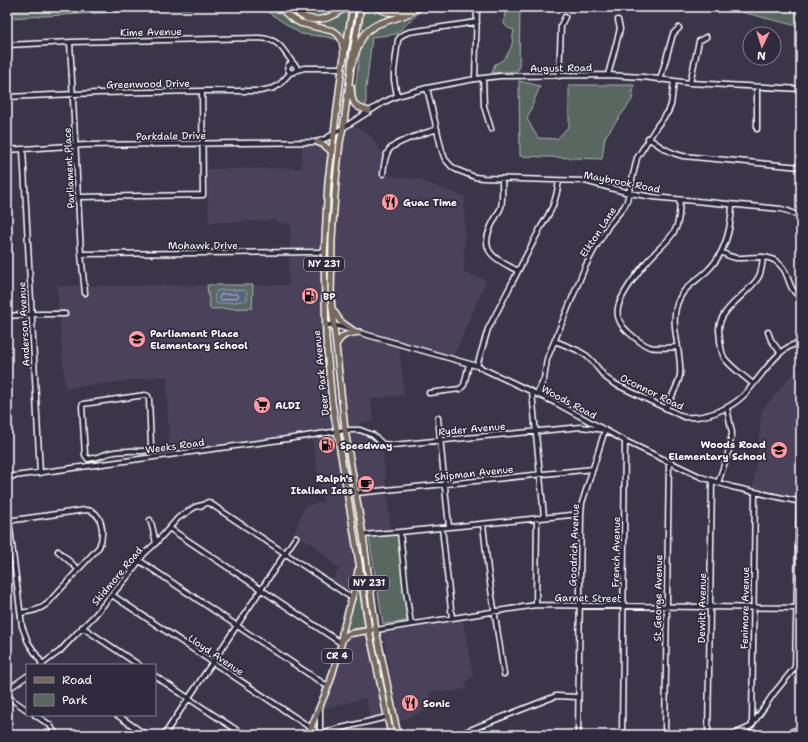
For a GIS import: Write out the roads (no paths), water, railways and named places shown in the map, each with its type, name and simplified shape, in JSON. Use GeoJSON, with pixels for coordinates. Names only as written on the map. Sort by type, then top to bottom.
{"type":"FeatureCollection","features":[{"type":"Feature","properties":{"kind":"highway"},"geometry":{"type":"LineString","coordinates":[[279,7],[290,17],[300,23],[333,31],[338,34],[342,40],[344,57]]}},
{"type":"Feature","properties":{"kind":"highway"},"geometry":{"type":"LineString","coordinates":[[294,7],[301,15],[315,20],[331,17],[345,7]]}},
{"type":"Feature","properties":{"kind":"highway"},"geometry":{"type":"LineString","coordinates":[[377,7],[392,13],[400,12],[409,7]]}},
{"type":"Feature","properties":{"kind":"highway"},"geometry":{"type":"LineString","coordinates":[[352,64],[361,40],[370,29],[378,23],[397,18],[418,7]]}},
{"type":"Feature","properties":{"kind":"main road","name":"Deer Park Avenue"},"geometry":{"type":"LineString","coordinates":[[353,7],[342,68],[327,187],[324,252],[325,325],[336,431],[359,563],[368,630],[391,735]]}},
{"type":"Feature","properties":{"kind":"main road","name":"Deer Park Avenue"},"geometry":{"type":"LineString","coordinates":[[361,7],[337,169],[333,213],[331,272],[332,308],[344,430],[363,535],[376,630],[398,735]]}},
{"type":"Feature","properties":{"kind":"main road"},"geometry":{"type":"LineString","coordinates":[[350,78],[353,103],[358,108],[369,111]]}},
{"type":"Feature","properties":{"kind":"main road"},"geometry":{"type":"LineString","coordinates":[[317,142],[324,145],[331,151]]}},
{"type":"Feature","properties":{"kind":"main road"},"geometry":{"type":"LineString","coordinates":[[332,308],[340,321],[356,332]]}},
{"type":"Feature","properties":{"kind":"main road"},"geometry":{"type":"LineString","coordinates":[[336,346],[340,338],[356,332]]}},
{"type":"Feature","properties":{"kind":"main road"},"geometry":{"type":"LineString","coordinates":[[341,643],[342,633],[352,598],[359,563]]}},
{"type":"Feature","properties":{"kind":"main road","name":"CR 4"},"geometry":{"type":"LineString","coordinates":[[308,735],[333,674],[344,637],[348,634],[376,630]]}},
{"type":"Feature","properties":{"kind":"street"},"geometry":{"type":"LineString","coordinates":[[475,80],[477,7]]}},
{"type":"Feature","properties":{"kind":"street"},"geometry":{"type":"LineString","coordinates":[[559,76],[561,25],[565,17]]}},
{"type":"Feature","properties":{"kind":"street"},"geometry":{"type":"LineString","coordinates":[[608,75],[620,29],[618,20]]}},
{"type":"Feature","properties":{"kind":"street"},"geometry":{"type":"LineString","coordinates":[[398,96],[394,80],[394,71],[398,40],[402,35],[409,32],[477,22]]}},
{"type":"Feature","properties":{"kind":"street"},"geometry":{"type":"LineString","coordinates":[[660,80],[672,34],[679,28]]}},
{"type":"Feature","properties":{"kind":"street"},"geometry":{"type":"LineString","coordinates":[[690,83],[699,41],[706,37]]}},
{"type":"Feature","properties":{"kind":"street","name":"Kime Avenue"},"geometry":{"type":"LineString","coordinates":[[7,44],[267,38],[276,42],[281,47],[292,68]]}},
{"type":"Feature","properties":{"kind":"street","name":"Parliament Place"},"geometry":{"type":"LineString","coordinates":[[70,42],[85,294]]}},
{"type":"Feature","properties":{"kind":"street"},"geometry":{"type":"LineString","coordinates":[[292,68],[342,68]]}},
{"type":"Feature","properties":{"kind":"street","name":"Greenwood Drive"},"geometry":{"type":"LineString","coordinates":[[7,97],[72,94],[260,91],[274,88],[280,84],[292,68]]}},
{"type":"Feature","properties":{"kind":"street","name":"August Road"},"geometry":{"type":"LineString","coordinates":[[333,134],[384,102],[398,96],[427,88],[500,76],[631,76],[690,83],[801,90]]}},
{"type":"Feature","properties":{"kind":"street"},"geometry":{"type":"LineString","coordinates":[[483,78],[484,106],[491,130]]}},
{"type":"Feature","properties":{"kind":"street","name":"Elkton Lane"},"geometry":{"type":"LineString","coordinates":[[537,394],[544,379],[547,360],[585,267],[609,225],[624,207],[629,193],[637,158],[648,138],[668,112],[671,104],[674,81]]}},
{"type":"Feature","properties":{"kind":"street"},"geometry":{"type":"LineString","coordinates":[[756,129],[757,87]]}},
{"type":"Feature","properties":{"kind":"street","name":"Maybrook Road"},"geometry":{"type":"LineString","coordinates":[[427,88],[445,159],[457,170],[475,177],[585,181],[629,193],[680,200],[781,209],[801,217]]}},
{"type":"Feature","properties":{"kind":"street"},"geometry":{"type":"LineString","coordinates":[[79,197],[203,195],[202,91]]}},
{"type":"Feature","properties":{"kind":"street"},"geometry":{"type":"LineString","coordinates":[[383,174],[385,158],[389,150],[395,145],[420,134],[437,129]]}},
{"type":"Feature","properties":{"kind":"street","name":"Parkdale Drive"},"geometry":{"type":"LineString","coordinates":[[7,150],[119,144],[317,142],[333,134]]}},
{"type":"Feature","properties":{"kind":"street"},"geometry":{"type":"LineString","coordinates":[[648,138],[667,151],[678,155],[801,167]]}},
{"type":"Feature","properties":{"kind":"street","name":"Anderson Avenue"},"geometry":{"type":"LineString","coordinates":[[23,149],[40,473]]}},
{"type":"Feature","properties":{"kind":"street"},"geometry":{"type":"LineString","coordinates":[[502,179],[502,201],[487,235],[488,248],[497,260],[518,271]]}},
{"type":"Feature","properties":{"kind":"street"},"geometry":{"type":"LineString","coordinates":[[477,366],[488,329],[554,205],[559,181]]}},
{"type":"Feature","properties":{"kind":"street"},"geometry":{"type":"LineString","coordinates":[[677,347],[657,349],[640,343],[623,328],[618,318],[617,309],[619,301],[638,272],[676,229],[680,200]]}},
{"type":"Feature","properties":{"kind":"street"},"geometry":{"type":"LineString","coordinates":[[666,408],[680,375],[675,318],[676,307],[682,293],[691,283],[707,271],[721,252],[729,231],[732,205]]}},
{"type":"Feature","properties":{"kind":"street","name":"Mohawk Drive"},"geometry":{"type":"LineString","coordinates":[[82,254],[324,252]]}},
{"type":"Feature","properties":{"kind":"street"},"geometry":{"type":"LineString","coordinates":[[721,252],[736,258],[764,257],[772,259],[784,270],[796,295],[801,297]]}},
{"type":"Feature","properties":{"kind":"street"},"geometry":{"type":"LineString","coordinates":[[753,384],[726,360],[723,355],[719,328],[722,316],[759,277],[762,270],[764,257]]}},
{"type":"Feature","properties":{"kind":"street"},"geometry":{"type":"LineString","coordinates":[[7,316],[65,314]]}},
{"type":"Feature","properties":{"kind":"street","name":"Woods Road"},"geometry":{"type":"LineString","coordinates":[[325,325],[334,325],[477,366],[556,403],[625,441],[701,477],[718,483],[800,502]]}},
{"type":"Feature","properties":{"kind":"street"},"geometry":{"type":"LineString","coordinates":[[768,332],[780,352]]}},
{"type":"Feature","properties":{"kind":"street","name":"Oconnor Road"},"geometry":{"type":"LineString","coordinates":[[555,341],[587,356],[605,377],[613,383],[684,417],[713,413],[726,408],[743,396],[780,352],[788,346],[801,343]]}},
{"type":"Feature","properties":{"kind":"street"},"geometry":{"type":"LineString","coordinates":[[429,393],[460,389],[464,384],[469,364]]}},
{"type":"Feature","properties":{"kind":"street"},"geometry":{"type":"LineString","coordinates":[[532,392],[544,517]]}},
{"type":"Feature","properties":{"kind":"street"},"geometry":{"type":"LineString","coordinates":[[146,395],[148,396],[151,439],[150,449],[147,451],[124,451],[114,453],[88,459],[86,457],[83,404],[146,395]]}},
{"type":"Feature","properties":{"kind":"street"},"geometry":{"type":"LineString","coordinates":[[718,483],[732,440],[732,426],[726,408]]}},
{"type":"Feature","properties":{"kind":"street"},"geometry":{"type":"LineString","coordinates":[[438,418],[450,527]]}},
{"type":"Feature","properties":{"kind":"street","name":"Ryder Avenue"},"geometry":{"type":"LineString","coordinates":[[344,430],[360,430],[373,435],[383,444],[393,445],[581,427],[605,430]]}},
{"type":"Feature","properties":{"kind":"street","name":"Weeks Road"},"geometry":{"type":"LineString","coordinates":[[7,477],[281,440],[344,430]]}},
{"type":"Feature","properties":{"kind":"street","name":"Goodrich Avenue"},"geometry":{"type":"LineString","coordinates":[[578,735],[582,502],[605,430]]}},
{"type":"Feature","properties":{"kind":"street","name":"French Avenue"},"geometry":{"type":"LineString","coordinates":[[622,735],[625,441]]}},
{"type":"Feature","properties":{"kind":"street"},"geometry":{"type":"LineString","coordinates":[[124,451],[125,461]]}},
{"type":"Feature","properties":{"kind":"street"},"geometry":{"type":"LineString","coordinates":[[114,453],[115,462]]}},
{"type":"Feature","properties":{"kind":"street","name":"St George Avenue"},"geometry":{"type":"LineString","coordinates":[[665,735],[669,462]]}},
{"type":"Feature","properties":{"kind":"street","name":"Shipman Avenue"},"geometry":{"type":"LineString","coordinates":[[356,493],[593,469]]}},
{"type":"Feature","properties":{"kind":"street","name":"Dewitt Avenue"},"geometry":{"type":"LineString","coordinates":[[708,735],[712,481]]}},
{"type":"Feature","properties":{"kind":"street","name":"Fenimore Avenue"},"geometry":{"type":"LineString","coordinates":[[752,725],[755,492]]}},
{"type":"Feature","properties":{"kind":"street","name":"Skidmore Road"},"geometry":{"type":"LineString","coordinates":[[43,664],[60,651],[94,616],[129,575],[144,554],[178,518],[195,507],[208,502],[285,554]]}},
{"type":"Feature","properties":{"kind":"street"},"geometry":{"type":"LineString","coordinates":[[795,666],[799,608],[800,502]]}},
{"type":"Feature","properties":{"kind":"street"},"geometry":{"type":"LineString","coordinates":[[21,613],[41,608],[53,598],[99,546],[102,541],[102,535],[100,520],[95,512],[85,510],[8,520],[22,626],[28,642],[41,664]]}},
{"type":"Feature","properties":{"kind":"street"},"geometry":{"type":"LineString","coordinates":[[363,535],[581,514]]}},
{"type":"Feature","properties":{"kind":"street"},"geometry":{"type":"LineString","coordinates":[[536,605],[537,518]]}},
{"type":"Feature","properties":{"kind":"street"},"geometry":{"type":"LineString","coordinates":[[150,520],[156,543]]}},
{"type":"Feature","properties":{"kind":"street"},"geometry":{"type":"LineString","coordinates":[[483,524],[488,570],[504,674]]}},
{"type":"Feature","properties":{"kind":"street"},"geometry":{"type":"LineString","coordinates":[[169,528],[341,643]]}},
{"type":"Feature","properties":{"kind":"street"},"geometry":{"type":"LineString","coordinates":[[442,528],[452,618]]}},
{"type":"Feature","properties":{"kind":"street"},"geometry":{"type":"LineString","coordinates":[[400,532],[411,624]]}},
{"type":"Feature","properties":{"kind":"street"},"geometry":{"type":"LineString","coordinates":[[164,735],[296,537]]}},
{"type":"Feature","properties":{"kind":"street"},"geometry":{"type":"LineString","coordinates":[[58,551],[78,569]]}},
{"type":"Feature","properties":{"kind":"street"},"geometry":{"type":"LineString","coordinates":[[285,554],[352,598]]}},
{"type":"Feature","properties":{"kind":"street"},"geometry":{"type":"LineString","coordinates":[[140,561],[328,686]]}},
{"type":"Feature","properties":{"kind":"street","name":"Lloyd Avenue"},"geometry":{"type":"LineString","coordinates":[[112,595],[311,728]]}},
{"type":"Feature","properties":{"kind":"street","name":"Garnet Street"},"geometry":{"type":"LineString","coordinates":[[376,630],[536,605],[799,608]]}},
{"type":"Feature","properties":{"kind":"street"},"geometry":{"type":"LineString","coordinates":[[82,627],[138,664]]}},
{"type":"Feature","properties":{"kind":"street"},"geometry":{"type":"LineString","coordinates":[[732,735],[744,733],[752,725],[774,692],[801,660]]}},
{"type":"Feature","properties":{"kind":"street"},"geometry":{"type":"LineString","coordinates":[[7,690],[26,677]]}},
{"type":"Feature","properties":{"kind":"street"},"geometry":{"type":"LineString","coordinates":[[156,677],[244,735]]}},
{"type":"Feature","properties":{"kind":"street"},"geometry":{"type":"LineString","coordinates":[[7,696],[26,709]]}},
{"type":"Feature","properties":{"kind":"street"},"geometry":{"type":"LineString","coordinates":[[457,735],[556,696],[578,697]]}},
{"type":"Feature","properties":{"kind":"street"},"geometry":{"type":"LineString","coordinates":[[320,707],[320,735],[333,730],[386,717]]}},
{"type":"Feature","properties":{"kind":"street"},"geometry":{"type":"LineString","coordinates":[[36,716],[50,725],[55,733]]}},
{"type":"Feature","properties":{"kind":"street"},"geometry":{"type":"LineString","coordinates":[[118,716],[146,735]]}},
{"type":"Feature","properties":{"kind":"street"},"geometry":{"type":"LineString","coordinates":[[320,726],[324,729],[333,730]]}},
{"type":"Feature","properties":{"kind":"street"},"geometry":{"type":"LineString","coordinates":[[311,728],[314,730],[316,735]]}},
{"type":"Feature","properties":{"kind":"street"},"geometry":{"type":"LineString","coordinates":[[783,735],[801,728]]}},
{"type":"Feature","properties":{"kind":"water"},"geometry":{"type":"Polygon","coordinates":[[[245,290],[247,293],[247,299],[243,301],[217,304],[215,301],[215,296],[217,291],[245,290]]]}},
{"type":"Feature","properties":{"kind":"place","name":"Guac Time"},"geometry":{"type":"Point","coordinates":[390,202]}},
{"type":"Feature","properties":{"kind":"place","name":"BP"},"geometry":{"type":"Point","coordinates":[310,296]}},
{"type":"Feature","properties":{"kind":"place","name":"Parliament Place Elementary School"},"geometry":{"type":"Point","coordinates":[137,339]}},
{"type":"Feature","properties":{"kind":"place","name":"ALDI"},"geometry":{"type":"Point","coordinates":[262,405]}},
{"type":"Feature","properties":{"kind":"place","name":"Speedway"},"geometry":{"type":"Point","coordinates":[327,445]}},
{"type":"Feature","properties":{"kind":"place","name":"Woods Road Elementary School"},"geometry":{"type":"Point","coordinates":[779,450]}},
{"type":"Feature","properties":{"kind":"place","name":"Ralph's Italian Ices"},"geometry":{"type":"Point","coordinates":[366,484]}},
{"type":"Feature","properties":{"kind":"place","name":"Sonic"},"geometry":{"type":"Point","coordinates":[410,703]}}]}
